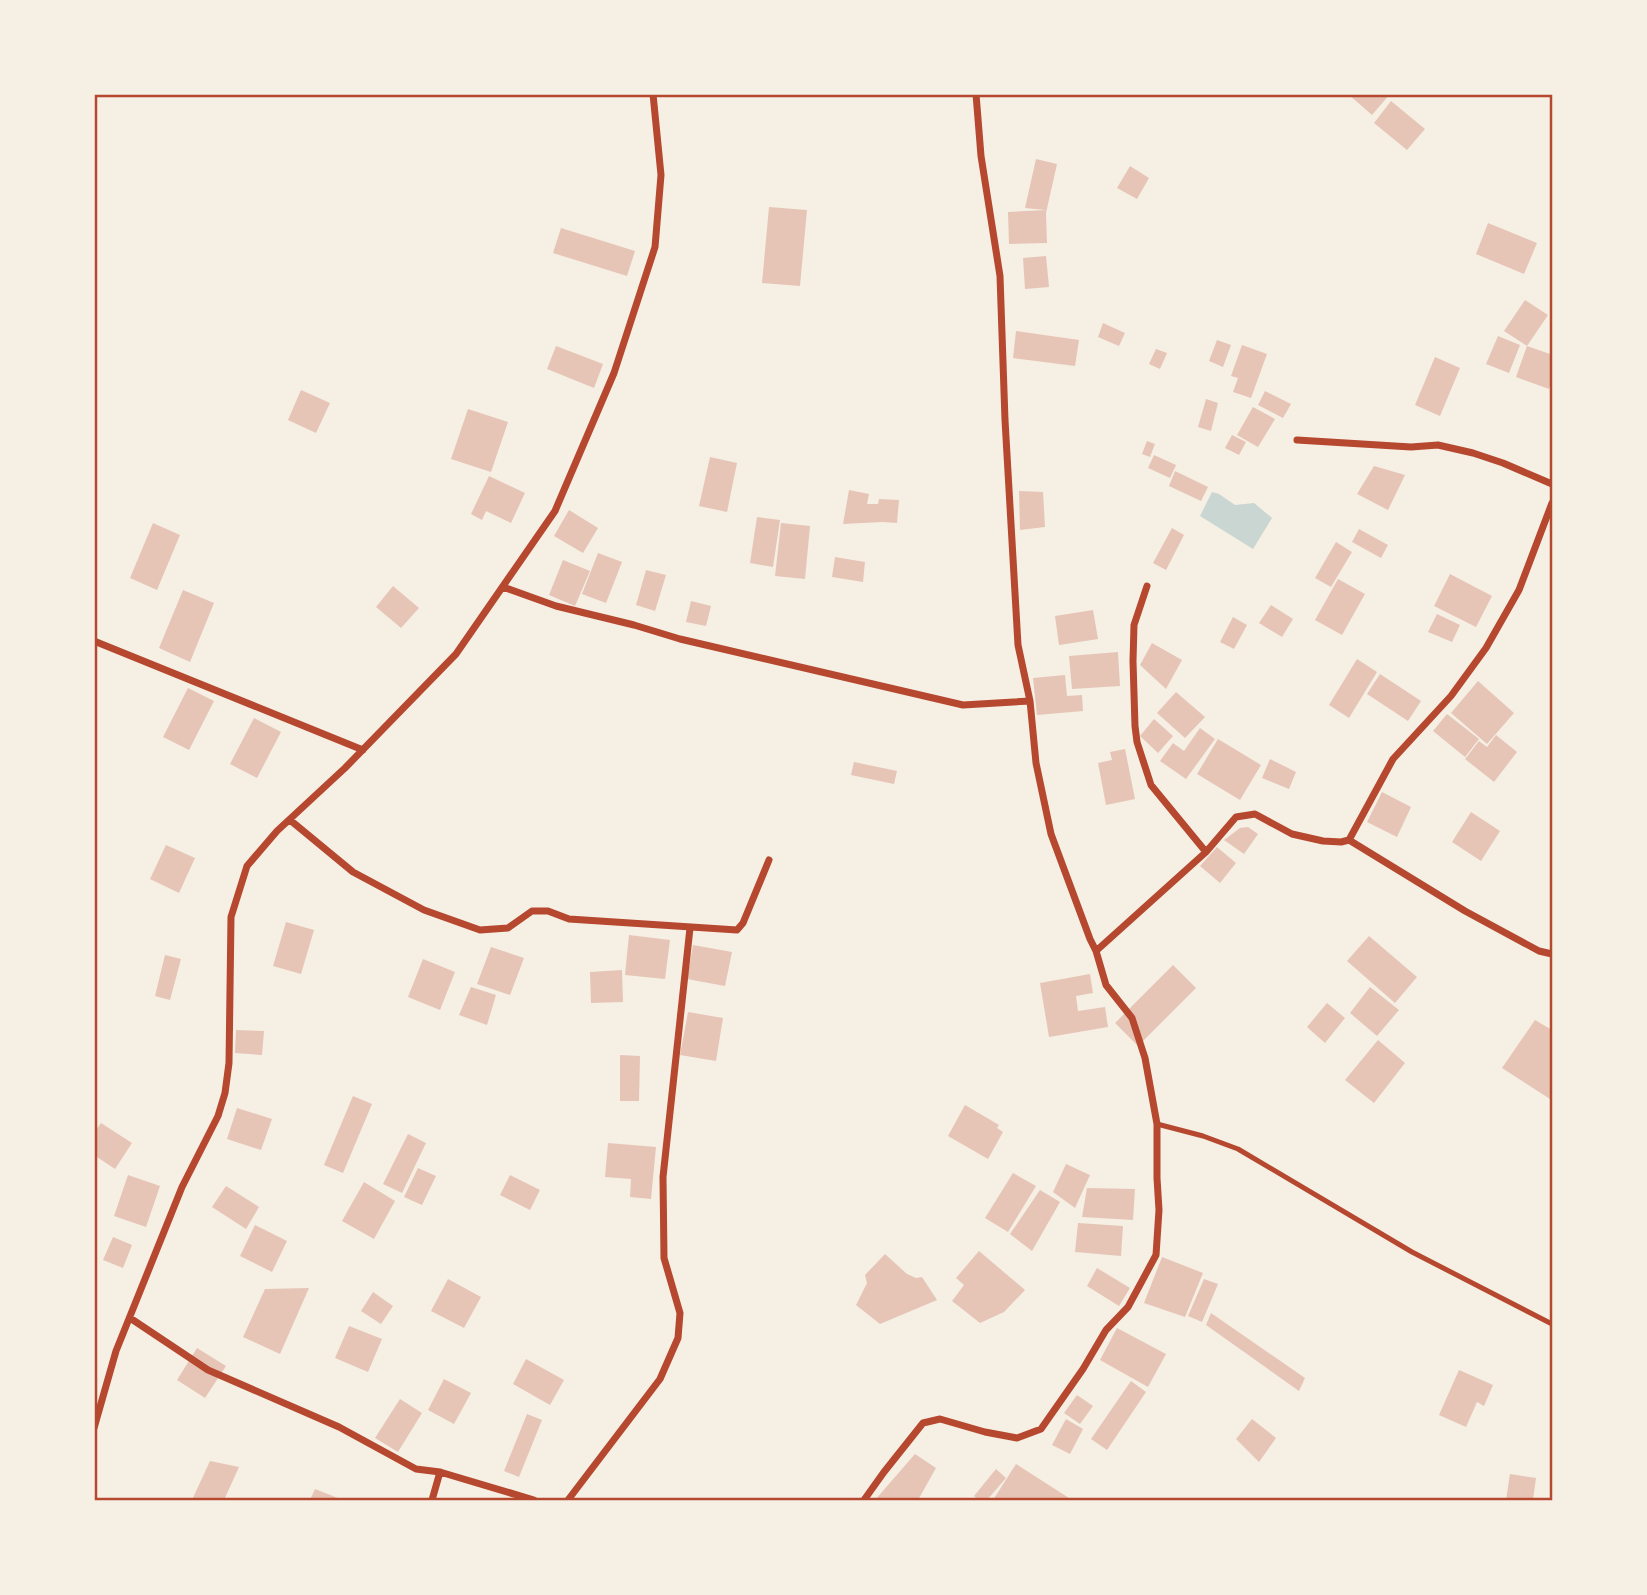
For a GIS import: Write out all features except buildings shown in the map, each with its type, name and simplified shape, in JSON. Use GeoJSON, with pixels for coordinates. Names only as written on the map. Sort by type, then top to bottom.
{"type":"FeatureCollection","features":[{"type":"Feature","properties":{"kind":"street"},"geometry":{"type":"LineString","coordinates":[[94,1428],[116,1352],[182,1186],[218,1116],[225,1093],[229,1063],[231,917],[247,866],[277,831],[363,750],[456,654],[555,511],[614,373],[655,247],[661,175],[653,94]]}},
{"type":"Feature","properties":{"kind":"street"},"geometry":{"type":"LineString","coordinates":[[864,1500],[923,1423],[940,1419],[1017,1438],[1041,1429],[1083,1369],[1106,1330],[1128,1307],[1156,1255],[1159,1210],[1157,1124],[1145,1058],[1132,1018],[1106,985],[1096,951],[1051,834],[1036,763],[1018,645],[1000,276],[981,156],[976,94]]}},
{"type":"Feature","properties":{"kind":"street"},"geometry":{"type":"LineString","coordinates":[[1297,440],[1411,447],[1438,445],[1483,456],[1552,484]]}},
{"type":"Feature","properties":{"kind":"street"},"geometry":{"type":"LineString","coordinates":[[1349,840],[1393,759],[1451,696],[1486,648],[1519,590],[1552,503]]}},
{"type":"Feature","properties":{"kind":"street"},"geometry":{"type":"LineString","coordinates":[[1147,586],[1134,625],[1133,674],[1137,742],[1151,785],[1206,852]]}},
{"type":"Feature","properties":{"kind":"street"},"geometry":{"type":"LineString","coordinates":[[503,587],[556,606],[680,639],[963,705],[1027,701]]}},
{"type":"Feature","properties":{"kind":"street"},"geometry":{"type":"LineString","coordinates":[[94,641],[363,750]]}},
{"type":"Feature","properties":{"kind":"street"},"geometry":{"type":"LineString","coordinates":[[1096,951],[1206,852],[1236,817],[1255,814],[1292,834],[1323,841],[1349,840],[1465,911],[1539,951],[1552,954]]}},
{"type":"Feature","properties":{"kind":"street"},"geometry":{"type":"LineString","coordinates":[[290,820],[353,873],[424,909],[480,930],[508,929],[532,911],[548,911],[569,919],[737,930],[743,923],[769,860]]}},
{"type":"Feature","properties":{"kind":"street"},"geometry":{"type":"LineString","coordinates":[[568,1500],[660,1379],[678,1338],[680,1313],[664,1258],[663,1177],[690,928]]}},
{"type":"Feature","properties":{"kind":"street"},"geometry":{"type":"LineString","coordinates":[[1157,1124],[1238,1149],[1412,1252],[1552,1324]]}},
{"type":"Feature","properties":{"kind":"street"},"geometry":{"type":"LineString","coordinates":[[130,1318],[208,1370],[339,1427],[416,1469],[440,1472],[534,1500]]}},
{"type":"Feature","properties":{"kind":"street"},"geometry":{"type":"LineString","coordinates":[[432,1500],[440,1472]]}},
{"type":"Feature","properties":{"kind":"shaded area"},"geometry":{"type":"Polygon","coordinates":[[[1212,492],[1235,505],[1254,503],[1272,518],[1253,549],[1200,516],[1212,492]]]}}]}
